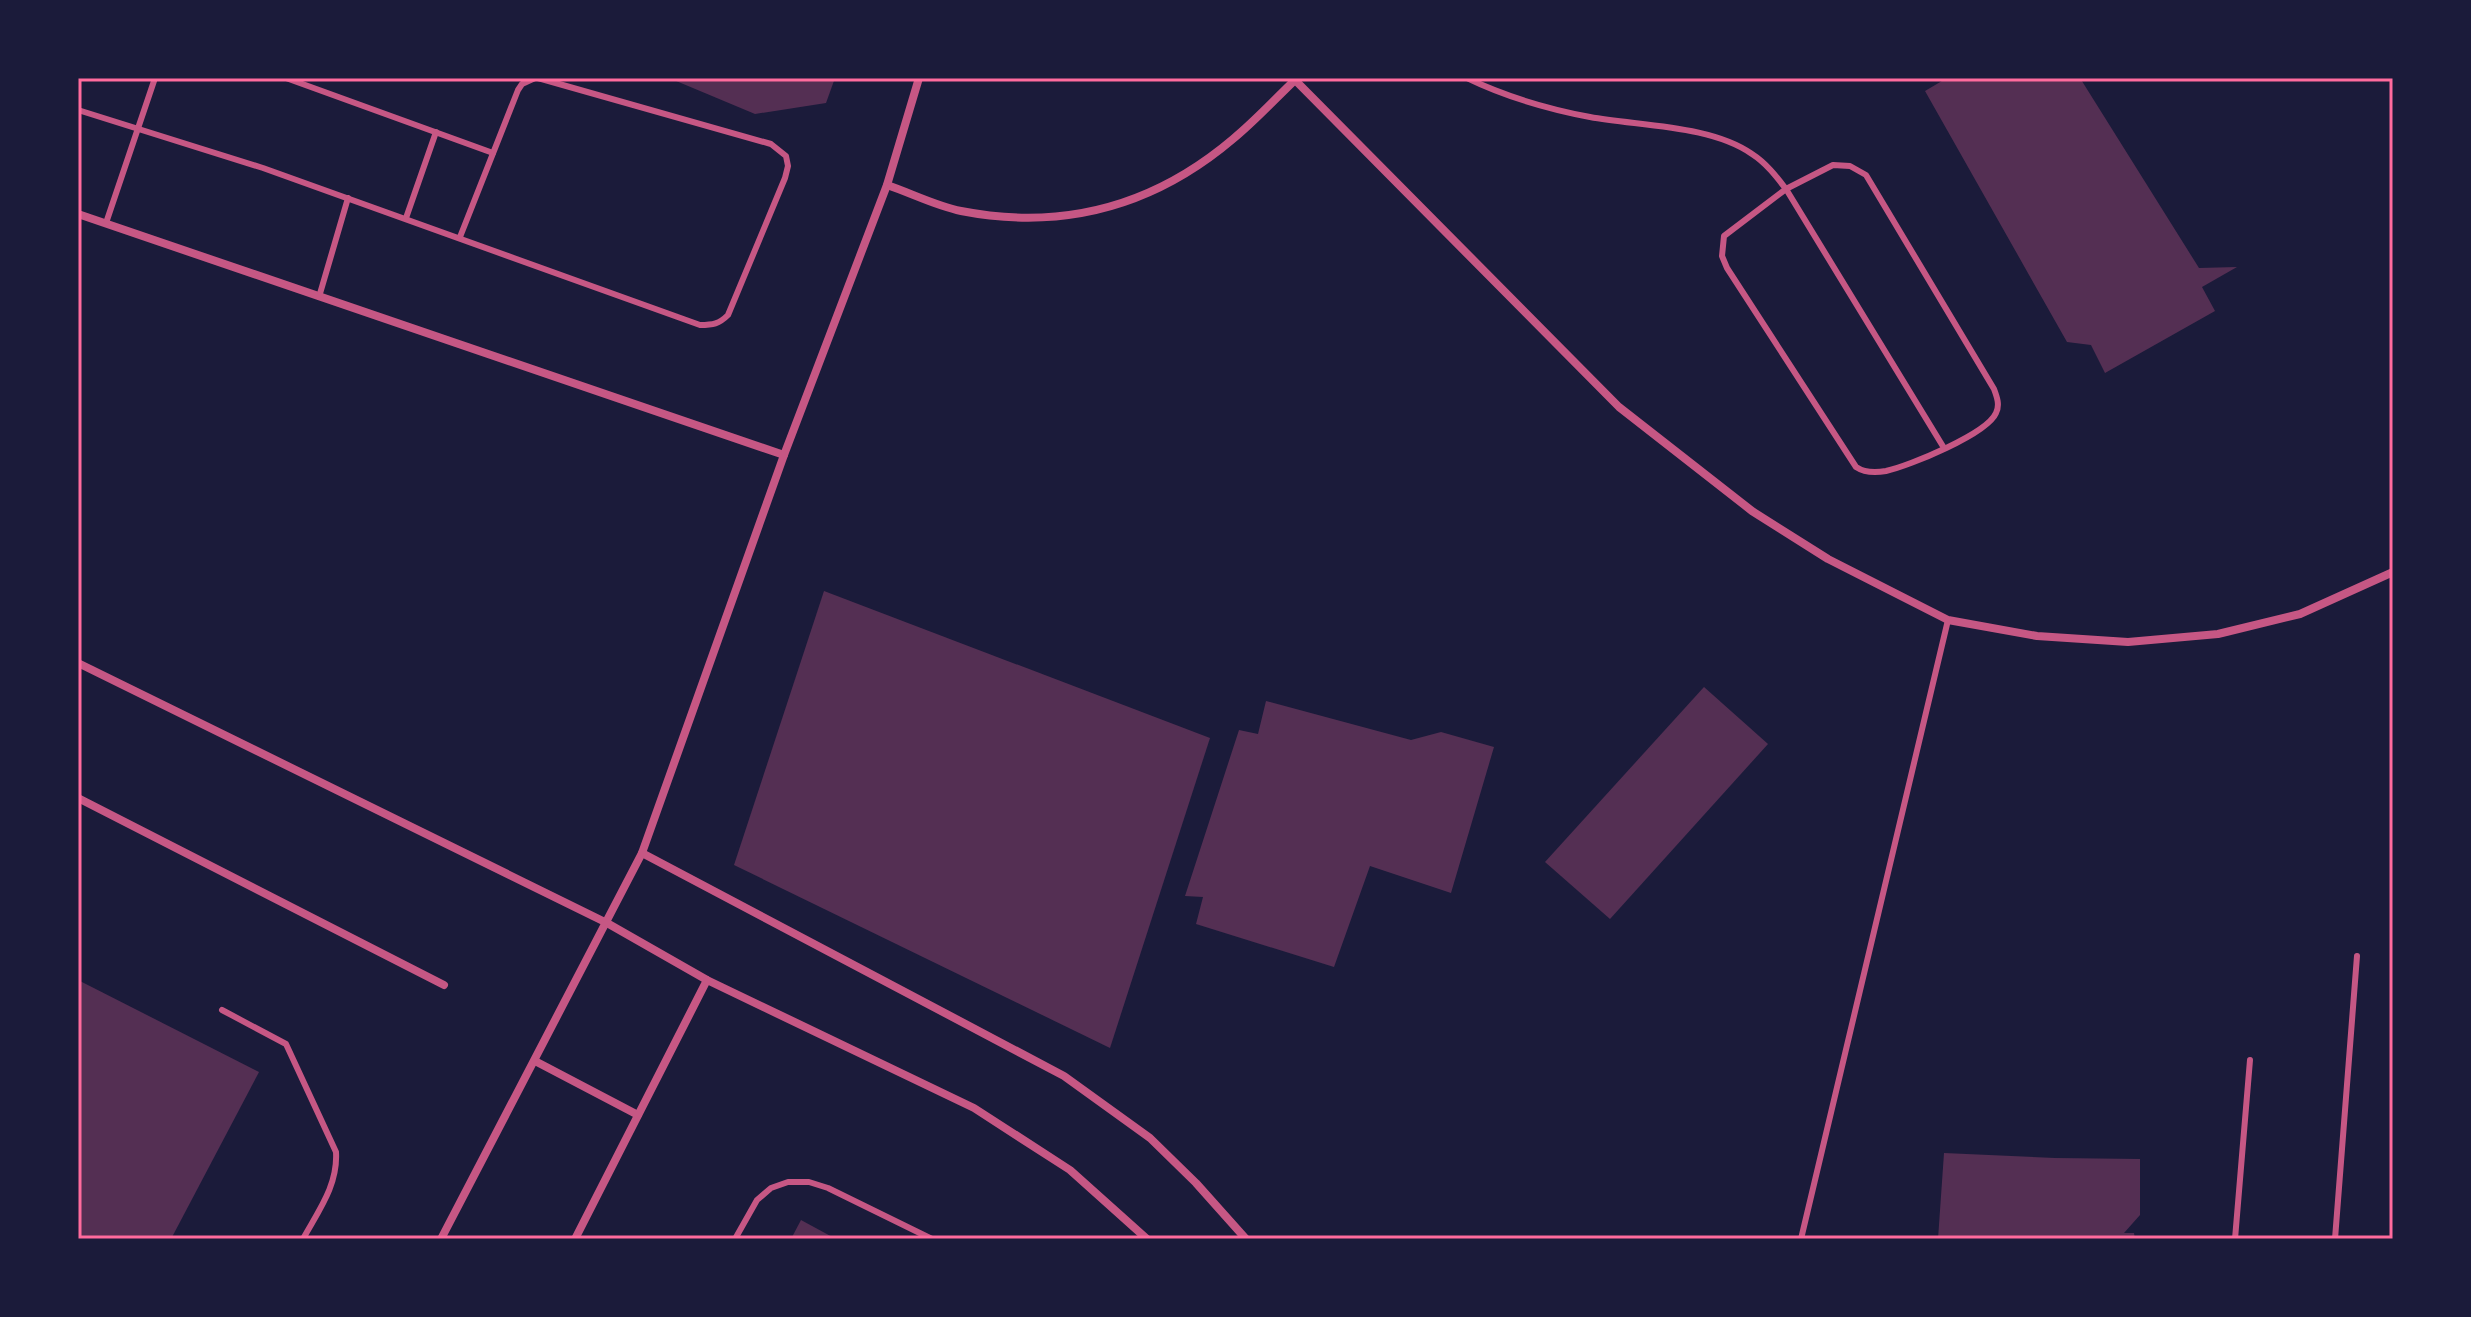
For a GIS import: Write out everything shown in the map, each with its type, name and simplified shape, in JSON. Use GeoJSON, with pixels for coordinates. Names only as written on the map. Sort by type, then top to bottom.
{"type":"FeatureCollection","features":[{"type":"Feature","properties":{"kind":"street"},"geometry":{"type":"LineString","coordinates":[[441,1239],[642,853],[784,455],[887,185],[919,78]]}},
{"type":"Feature","properties":{"kind":"street"},"geometry":{"type":"LineString","coordinates":[[887,185],[959,211],[1008,217],[1054,217],[1102,211],[1145,196],[1190,171],[1233,139],[1294,79],[1619,407],[1752,511],[1828,559],[1948,620],[2037,636],[2128,642],[2218,634],[2300,614],[2393,572]]}},
{"type":"Feature","properties":{"kind":"street"},"geometry":{"type":"LineString","coordinates":[[78,214],[784,455]]}},
{"type":"Feature","properties":{"kind":"street"},"geometry":{"type":"LineString","coordinates":[[78,663],[607,923],[707,980],[974,1108],[1070,1170],[1147,1239]]}},
{"type":"Feature","properties":{"kind":"street"},"geometry":{"type":"LineString","coordinates":[[78,798],[444,985]]}},
{"type":"Feature","properties":{"kind":"street"},"geometry":{"type":"LineString","coordinates":[[642,853],[1064,1076],[1150,1138],[1246,1239]]}},
{"type":"Feature","properties":{"kind":"street"},"geometry":{"type":"LineString","coordinates":[[575,1239],[707,980]]}},
{"type":"Feature","properties":{"kind":"street"},"geometry":{"type":"LineString","coordinates":[[535,1061],[638,1115]]}},
{"type":"Feature","properties":{"kind":"lane"},"geometry":{"type":"LineString","coordinates":[[106,223],[155,78]]}},
{"type":"Feature","properties":{"kind":"lane"},"geometry":{"type":"LineString","coordinates":[[286,78],[493,153]]}},
{"type":"Feature","properties":{"kind":"lane"},"geometry":{"type":"LineString","coordinates":[[78,110],[263,168],[700,325],[721,322],[728,315],[785,178],[788,166],[786,156],[771,144],[536,78],[522,84],[518,90],[460,237]]}},
{"type":"Feature","properties":{"kind":"lane"},"geometry":{"type":"LineString","coordinates":[[1467,78],[1547,108],[1698,134],[1730,142],[1752,153],[1786,189],[1944,448]]}},
{"type":"Feature","properties":{"kind":"lane"},"geometry":{"type":"LineString","coordinates":[[406,218],[436,132]]}},
{"type":"Feature","properties":{"kind":"lane"},"geometry":{"type":"LineString","coordinates":[[1833,165],[1850,166],[1866,175],[1994,389],[1998,410],[1990,422],[1944,448],[1886,471],[1870,472],[1856,467],[1722,256],[1724,236],[1786,189],[1833,165]]}},
{"type":"Feature","properties":{"kind":"lane"},"geometry":{"type":"LineString","coordinates":[[319,297],[348,198]]}},
{"type":"Feature","properties":{"kind":"lane"},"geometry":{"type":"LineString","coordinates":[[1801,1239],[1948,620]]}},
{"type":"Feature","properties":{"kind":"lane"},"geometry":{"type":"LineString","coordinates":[[2335,1239],[2357,956]]}},
{"type":"Feature","properties":{"kind":"lane"},"geometry":{"type":"LineString","coordinates":[[222,1010],[286,1044],[336,1152],[337,1170],[333,1184],[303,1239]]}},
{"type":"Feature","properties":{"kind":"lane"},"geometry":{"type":"LineString","coordinates":[[2235,1239],[2250,1060]]}},
{"type":"Feature","properties":{"kind":"lane"},"geometry":{"type":"LineString","coordinates":[[735,1239],[757,1200],[771,1188],[788,1182],[809,1182],[828,1188],[932,1239]]}},
{"type":"Feature","properties":{"kind":"building"},"geometry":{"type":"Polygon","coordinates":[[[669,78],[835,78],[826,103],[755,114],[669,78]]]}},
{"type":"Feature","properties":{"kind":"building"},"geometry":{"type":"Polygon","coordinates":[[[1947,78],[2080,78],[2199,268],[2237,267],[2202,287],[2215,311],[2105,373],[2091,345],[2067,342],[1925,91],[1947,78]]]}},
{"type":"Feature","properties":{"kind":"building"},"geometry":{"type":"Polygon","coordinates":[[[824,591],[1210,738],[1110,1048],[734,865],[824,591]]]}},
{"type":"Feature","properties":{"kind":"building"},"geometry":{"type":"Polygon","coordinates":[[[1704,687],[1768,744],[1610,919],[1545,862],[1704,687]]]}},
{"type":"Feature","properties":{"kind":"building"},"geometry":{"type":"Polygon","coordinates":[[[1266,701],[1411,740],[1441,732],[1494,747],[1451,893],[1370,866],[1334,967],[1196,924],[1203,897],[1185,896],[1239,730],[1258,734],[1266,701]]]}},
{"type":"Feature","properties":{"kind":"building"},"geometry":{"type":"Polygon","coordinates":[[[78,980],[259,1072],[171,1239],[78,1239],[78,980]]]}},
{"type":"Feature","properties":{"kind":"building"},"geometry":{"type":"Polygon","coordinates":[[[1944,1153],[2140,1159],[2140,1215],[2124,1233],[2134,1233],[2135,1239],[1938,1239],[1944,1153]]]}},
{"type":"Feature","properties":{"kind":"building"},"geometry":{"type":"Polygon","coordinates":[[[801,1220],[836,1239],[791,1239],[801,1220]]]}}]}
